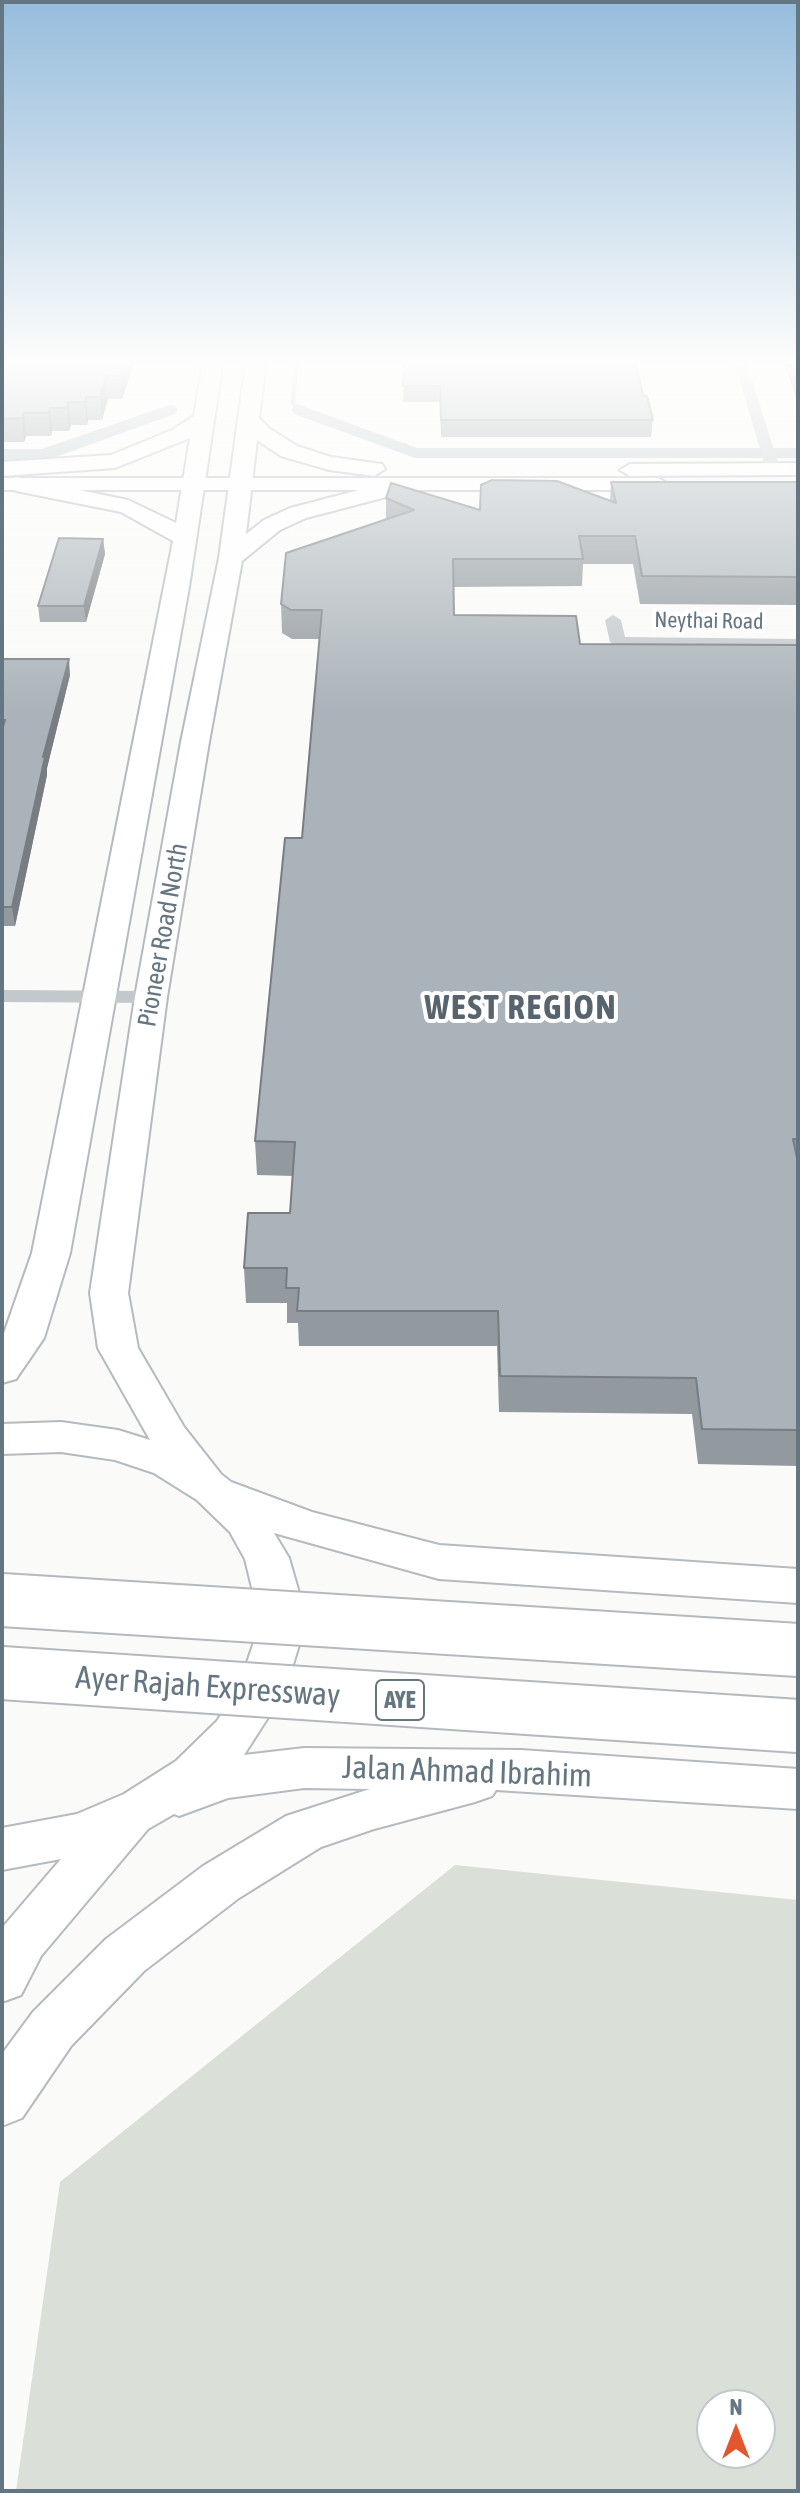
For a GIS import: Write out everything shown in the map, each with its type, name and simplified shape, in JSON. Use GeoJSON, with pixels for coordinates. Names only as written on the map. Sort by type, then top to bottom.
{"type":"FeatureCollection","features":[{"type":"Feature","properties":{"kind":"highway"},"geometry":{"type":"LineString","coordinates":[[2,1600],[798,1650]]}},
{"type":"Feature","properties":{"kind":"highway","name":"Ayer Rajah Expressway"},"geometry":{"type":"LineString","coordinates":[[2,1673],[798,1726]]}},
{"type":"Feature","properties":{"kind":"main road"},"geometry":{"type":"LineString","coordinates":[[9,477],[128,507],[183,537]]}},
{"type":"Feature","properties":{"kind":"main road","name":"Pioneer Road North"},"geometry":{"type":"LineString","coordinates":[[2,1369],[24,1338],[51,1253],[177,587],[193,477]]}},
{"type":"Feature","properties":{"kind":"main road","name":"Pioneer Road North"},"geometry":{"type":"LineString","coordinates":[[211,1489],[169,1437],[118,1348],[109,1293],[151,997],[243,477]]}},
{"type":"Feature","properties":{"kind":"main road"},"geometry":{"type":"LineString","coordinates":[[250,477],[405,485],[798,484]]}},
{"type":"Feature","properties":{"kind":"main road"},"geometry":{"type":"LineString","coordinates":[[231,558],[272,525],[298,513],[330,502],[405,485]]}},
{"type":"Feature","properties":{"kind":"main road"},"geometry":{"type":"LineString","coordinates":[[2,1439],[61,1437],[118,1445],[169,1462],[211,1489],[245,1521],[267,1558],[278,1600],[276,1645],[261,1691],[234,1735],[193,1775],[138,1811],[81,1834],[2,1849]]}},
{"type":"Feature","properties":{"kind":"main road"},"geometry":{"type":"LineString","coordinates":[[211,1489],[302,1526],[439,1562],[798,1586]]}},
{"type":"Feature","properties":{"kind":"main road","name":"Jalan Ahmad Ibrahim"},"geometry":{"type":"LineString","coordinates":[[138,1811],[226,1778],[304,1768],[521,1770],[798,1789]]}},
{"type":"Feature","properties":{"kind":"main road"},"geometry":{"type":"LineString","coordinates":[[2,2100],[52,2029],[125,1955],[221,1882],[304,1831],[374,1808],[521,1770]]}},
{"type":"Feature","properties":{"kind":"main road"},"geometry":{"type":"LineString","coordinates":[[2,1978],[23,1940],[138,1811]]}},
{"type":"Feature","properties":{"kind":"street","name":"Neythai Road"},"geometry":{"type":"LineString","coordinates":[[613,620],[618,642],[798,644]]}},
{"type":"Feature","properties":{"kind":"street"},"geometry":{"type":"LineString","coordinates":[[2,996],[151,997]]}},
{"type":"Feature","properties":{"kind":"shaded area"},"geometry":{"type":"Polygon","coordinates":[[[455,1865],[798,1900],[798,2491],[16,2491],[60,2182],[455,1865]]]}},
{"type":"Feature","properties":{"kind":"building"},"geometry":{"type":"Polygon","coordinates":[[[492,480],[557,481],[616,503],[611,482],[798,482],[798,577],[642,576],[635,536],[579,536],[583,559],[453,559],[454,615],[576,616],[580,644],[797,645],[798,1139],[793,1139],[798,1163],[798,1430],[702,1429],[696,1378],[500,1376],[498,1311],[297,1311],[299,1288],[286,1288],[287,1268],[244,1268],[248,1213],[290,1213],[295,1142],[255,1141],[285,838],[302,838],[322,610],[291,610],[281,604],[286,553],[414,510],[386,498],[391,483],[480,510],[481,485],[492,480]]]}},
{"type":"Feature","properties":{"kind":"building"},"geometry":{"type":"Polygon","coordinates":[[[59,538],[103,539],[84,606],[38,606],[59,538]]]}},
{"type":"Feature","properties":{"kind":"building"},"geometry":{"type":"Polygon","coordinates":[[[3,659],[69,659],[43,757],[12,907],[2,907],[3,659]]]}},
{"type":"Feature","properties":{"kind":"district","name":"WEST REGION"},"geometry":{"type":"Point","coordinates":[521,1008]}}]}
